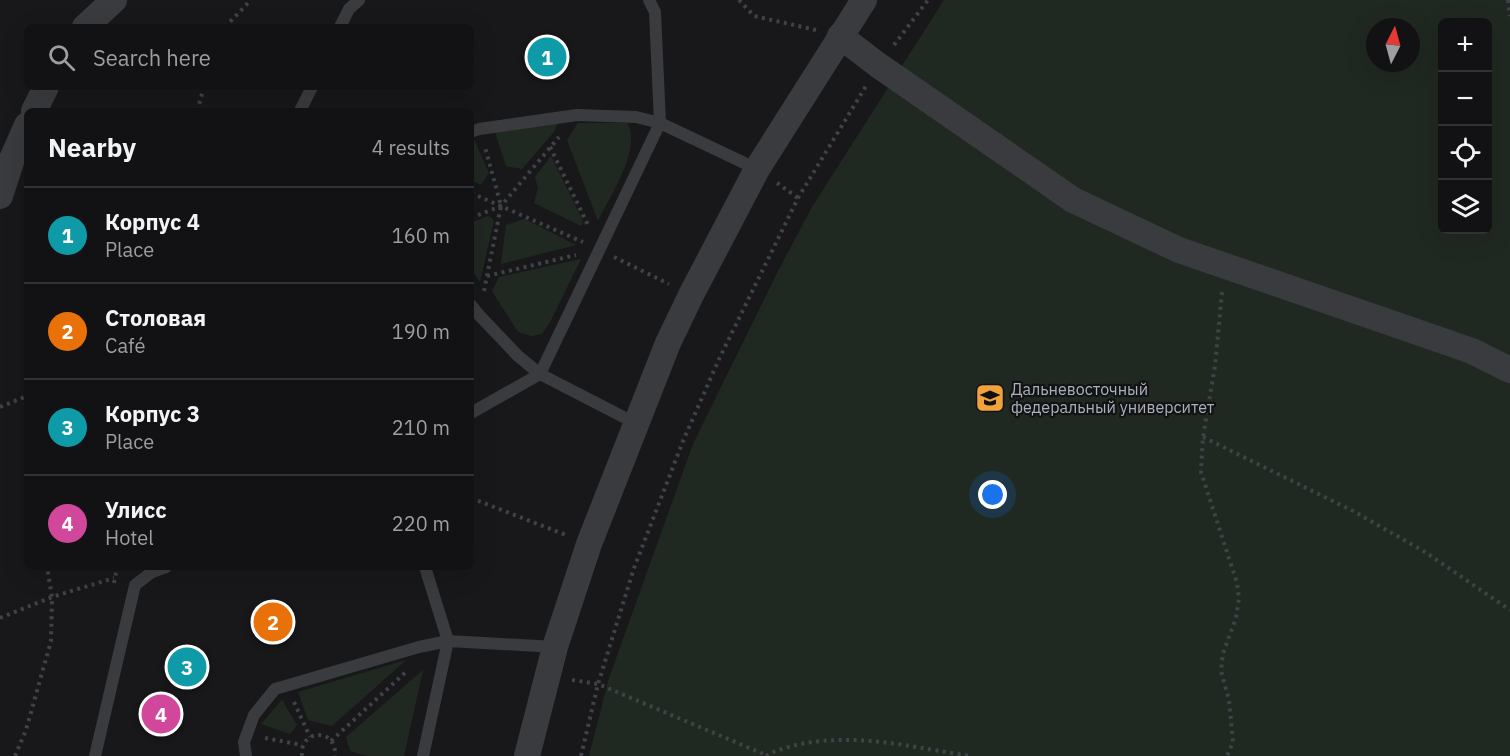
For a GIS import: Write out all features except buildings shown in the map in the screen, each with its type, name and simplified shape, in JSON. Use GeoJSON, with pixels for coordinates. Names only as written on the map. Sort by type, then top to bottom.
{"type":"FeatureCollection","features":[{"type":"Feature","properties":{"kind":"street"},"geometry":{"type":"LineString","coordinates":[[88,24],[114,0]]}},
{"type":"Feature","properties":{"kind":"street"},"geometry":{"type":"LineString","coordinates":[[527,756],[555,647],[589,543],[668,344],[757,169],[864,0]]}},
{"type":"Feature","properties":{"kind":"street"},"geometry":{"type":"LineString","coordinates":[[840,36],[878,65],[1073,200],[1179,250],[1472,351],[1510,370]]}},
{"type":"Feature","properties":{"kind":"street"},"geometry":{"type":"LineString","coordinates":[[36,108],[44,90]]}},
{"type":"Feature","properties":{"kind":"street"},"geometry":{"type":"LineString","coordinates":[[0,196],[24,132]]}},
{"type":"Feature","properties":{"kind":"lane"},"geometry":{"type":"LineString","coordinates":[[342,24],[349,9],[359,0]]}},
{"type":"Feature","properties":{"kind":"lane"},"geometry":{"type":"LineString","coordinates":[[474,411],[540,374],[660,123],[655,12],[649,0]]}},
{"type":"Feature","properties":{"kind":"lane"},"geometry":{"type":"LineString","coordinates":[[302,108],[310,90]]}},
{"type":"Feature","properties":{"kind":"lane"},"geometry":{"type":"LineString","coordinates":[[475,131],[577,116],[636,117],[660,123],[757,169]]}},
{"type":"Feature","properties":{"kind":"lane"},"geometry":{"type":"LineString","coordinates":[[0,155],[24,132]]}},
{"type":"Feature","properties":{"kind":"lane"},"geometry":{"type":"LineString","coordinates":[[475,310],[518,356],[540,374],[635,423]]}},
{"type":"Feature","properties":{"kind":"lane"},"geometry":{"type":"LineString","coordinates":[[95,756],[135,585],[158,570]]}},
{"type":"Feature","properties":{"kind":"lane"},"geometry":{"type":"LineString","coordinates":[[423,756],[448,641],[426,570]]}},
{"type":"Feature","properties":{"kind":"lane"},"geometry":{"type":"LineString","coordinates":[[246,756],[244,742],[254,716],[275,689],[419,647],[448,641],[555,647]]}},
{"type":"Feature","properties":{"kind":"path"},"geometry":{"type":"LineString","coordinates":[[228,24],[251,0]]}},
{"type":"Feature","properties":{"kind":"path"},"geometry":{"type":"LineString","coordinates":[[739,0],[754,16],[840,36]]}},
{"type":"Feature","properties":{"kind":"path"},"geometry":{"type":"LineString","coordinates":[[581,756],[598,684],[634,568],[683,441],[720,357],[798,198],[878,65],[928,0]]}},
{"type":"Feature","properties":{"kind":"path"},"geometry":{"type":"LineString","coordinates":[[1508,0],[1510,16]]}},
{"type":"Feature","properties":{"kind":"path"},"geometry":{"type":"LineString","coordinates":[[198,108],[203,90]]}},
{"type":"Feature","properties":{"kind":"path"},"geometry":{"type":"LineString","coordinates":[[475,310],[487,276],[501,206],[577,116]]}},
{"type":"Feature","properties":{"kind":"path"},"geometry":{"type":"LineString","coordinates":[[475,131],[501,206]]}},
{"type":"Feature","properties":{"kind":"path"},"geometry":{"type":"LineString","coordinates":[[487,276],[600,250],[550,147]]}},
{"type":"Feature","properties":{"kind":"path"},"geometry":{"type":"LineString","coordinates":[[474,217],[501,206]]}},
{"type":"Feature","properties":{"kind":"path"},"geometry":{"type":"LineString","coordinates":[[1225,267],[1215,366],[1203,437],[1202,472],[1237,583],[1239,598],[1236,618],[1223,653],[1221,670],[1228,700],[1233,742],[1227,756]]}},
{"type":"Feature","properties":{"kind":"path"},"geometry":{"type":"LineString","coordinates":[[0,407],[24,397]]}},
{"type":"Feature","properties":{"kind":"path"},"geometry":{"type":"LineString","coordinates":[[1203,437],[1353,512],[1425,552],[1510,610]]}},
{"type":"Feature","properties":{"kind":"path"},"geometry":{"type":"LineString","coordinates":[[474,499],[589,543]]}},
{"type":"Feature","properties":{"kind":"path"},"geometry":{"type":"LineString","coordinates":[[15,756],[26,729],[51,641],[51,597],[47,570]]}},
{"type":"Feature","properties":{"kind":"path"},"geometry":{"type":"LineString","coordinates":[[0,618],[51,597],[115,578]]}},
{"type":"Feature","properties":{"kind":"path"},"geometry":{"type":"LineString","coordinates":[[331,741],[411,668]]}},
{"type":"Feature","properties":{"kind":"path"},"geometry":{"type":"LineString","coordinates":[[598,684],[766,756],[773,751],[814,741],[854,739],[970,756]]}},
{"type":"Feature","properties":{"kind":"path"},"geometry":{"type":"LineString","coordinates":[[286,686],[310,737]]}},
{"type":"Feature","properties":{"kind":"path"},"geometry":{"type":"LineString","coordinates":[[247,735],[303,745]]}},
{"type":"Feature","properties":{"kind":"path"},"geometry":{"type":"LineString","coordinates":[[302,756],[303,745],[310,737],[321,735],[331,741],[335,756]]}},
{"type":"Feature","properties":{"kind":"shaded area","name":"Дальневосточный федеральный университет"},"geometry":{"type":"Polygon","coordinates":[[[944,0],[1510,0],[1510,756],[589,756],[609,678],[693,444],[812,207],[944,0]]]}},
{"type":"Feature","properties":{"kind":"shaded area"},"geometry":{"type":"Polygon","coordinates":[[[558,123],[554,132],[522,169],[506,166],[495,132],[558,123]]]}},
{"type":"Feature","properties":{"kind":"shaded area"},"geometry":{"type":"Polygon","coordinates":[[[578,123],[627,123],[631,133],[631,145],[623,172],[598,221],[567,140],[578,123]]]}},
{"type":"Feature","properties":{"kind":"shaded area"},"geometry":{"type":"Polygon","coordinates":[[[474,139],[489,173],[481,185],[474,182],[474,139]]]}},
{"type":"Feature","properties":{"kind":"shaded area"},"geometry":{"type":"Polygon","coordinates":[[[551,156],[581,217],[583,223],[581,226],[534,203],[538,188],[535,177],[551,156]]]}},
{"type":"Feature","properties":{"kind":"shaded area"},"geometry":{"type":"Polygon","coordinates":[[[487,216],[494,221],[480,282],[474,273],[474,222],[487,216]]]}},
{"type":"Feature","properties":{"kind":"shaded area"},"geometry":{"type":"Polygon","coordinates":[[[525,219],[576,245],[501,264],[506,225],[525,219]]]}},
{"type":"Feature","properties":{"kind":"shaded area"},"geometry":{"type":"Polygon","coordinates":[[[581,259],[542,334],[531,336],[518,332],[492,291],[499,277],[581,259]]]}},
{"type":"Feature","properties":{"kind":"shaded area"},"geometry":{"type":"Polygon","coordinates":[[[406,660],[332,726],[308,720],[298,692],[406,660]]]}},
{"type":"Feature","properties":{"kind":"shaded area"},"geometry":{"type":"Polygon","coordinates":[[[423,670],[404,756],[367,756],[350,751],[346,737],[423,670]]]}},
{"type":"Feature","properties":{"kind":"shaded area"},"geometry":{"type":"Polygon","coordinates":[[[282,700],[297,725],[290,734],[261,724],[282,700]]]}},
{"type":"Feature","properties":{"kind":"place","name":"Корпус 4"},"geometry":{"type":"Point","coordinates":[547,57]}},
{"type":"Feature","properties":{"kind":"place","name":"Дальневосточный федеральный университет"},"geometry":{"type":"Point","coordinates":[990,398]}},
{"type":"Feature","properties":{"kind":"place","name":"Столовая"},"geometry":{"type":"Point","coordinates":[273,622]}},
{"type":"Feature","properties":{"kind":"place","name":"Корпус 3"},"geometry":{"type":"Point","coordinates":[187,667]}},
{"type":"Feature","properties":{"kind":"place","name":"Улисс"},"geometry":{"type":"Point","coordinates":[161,714]}}]}
